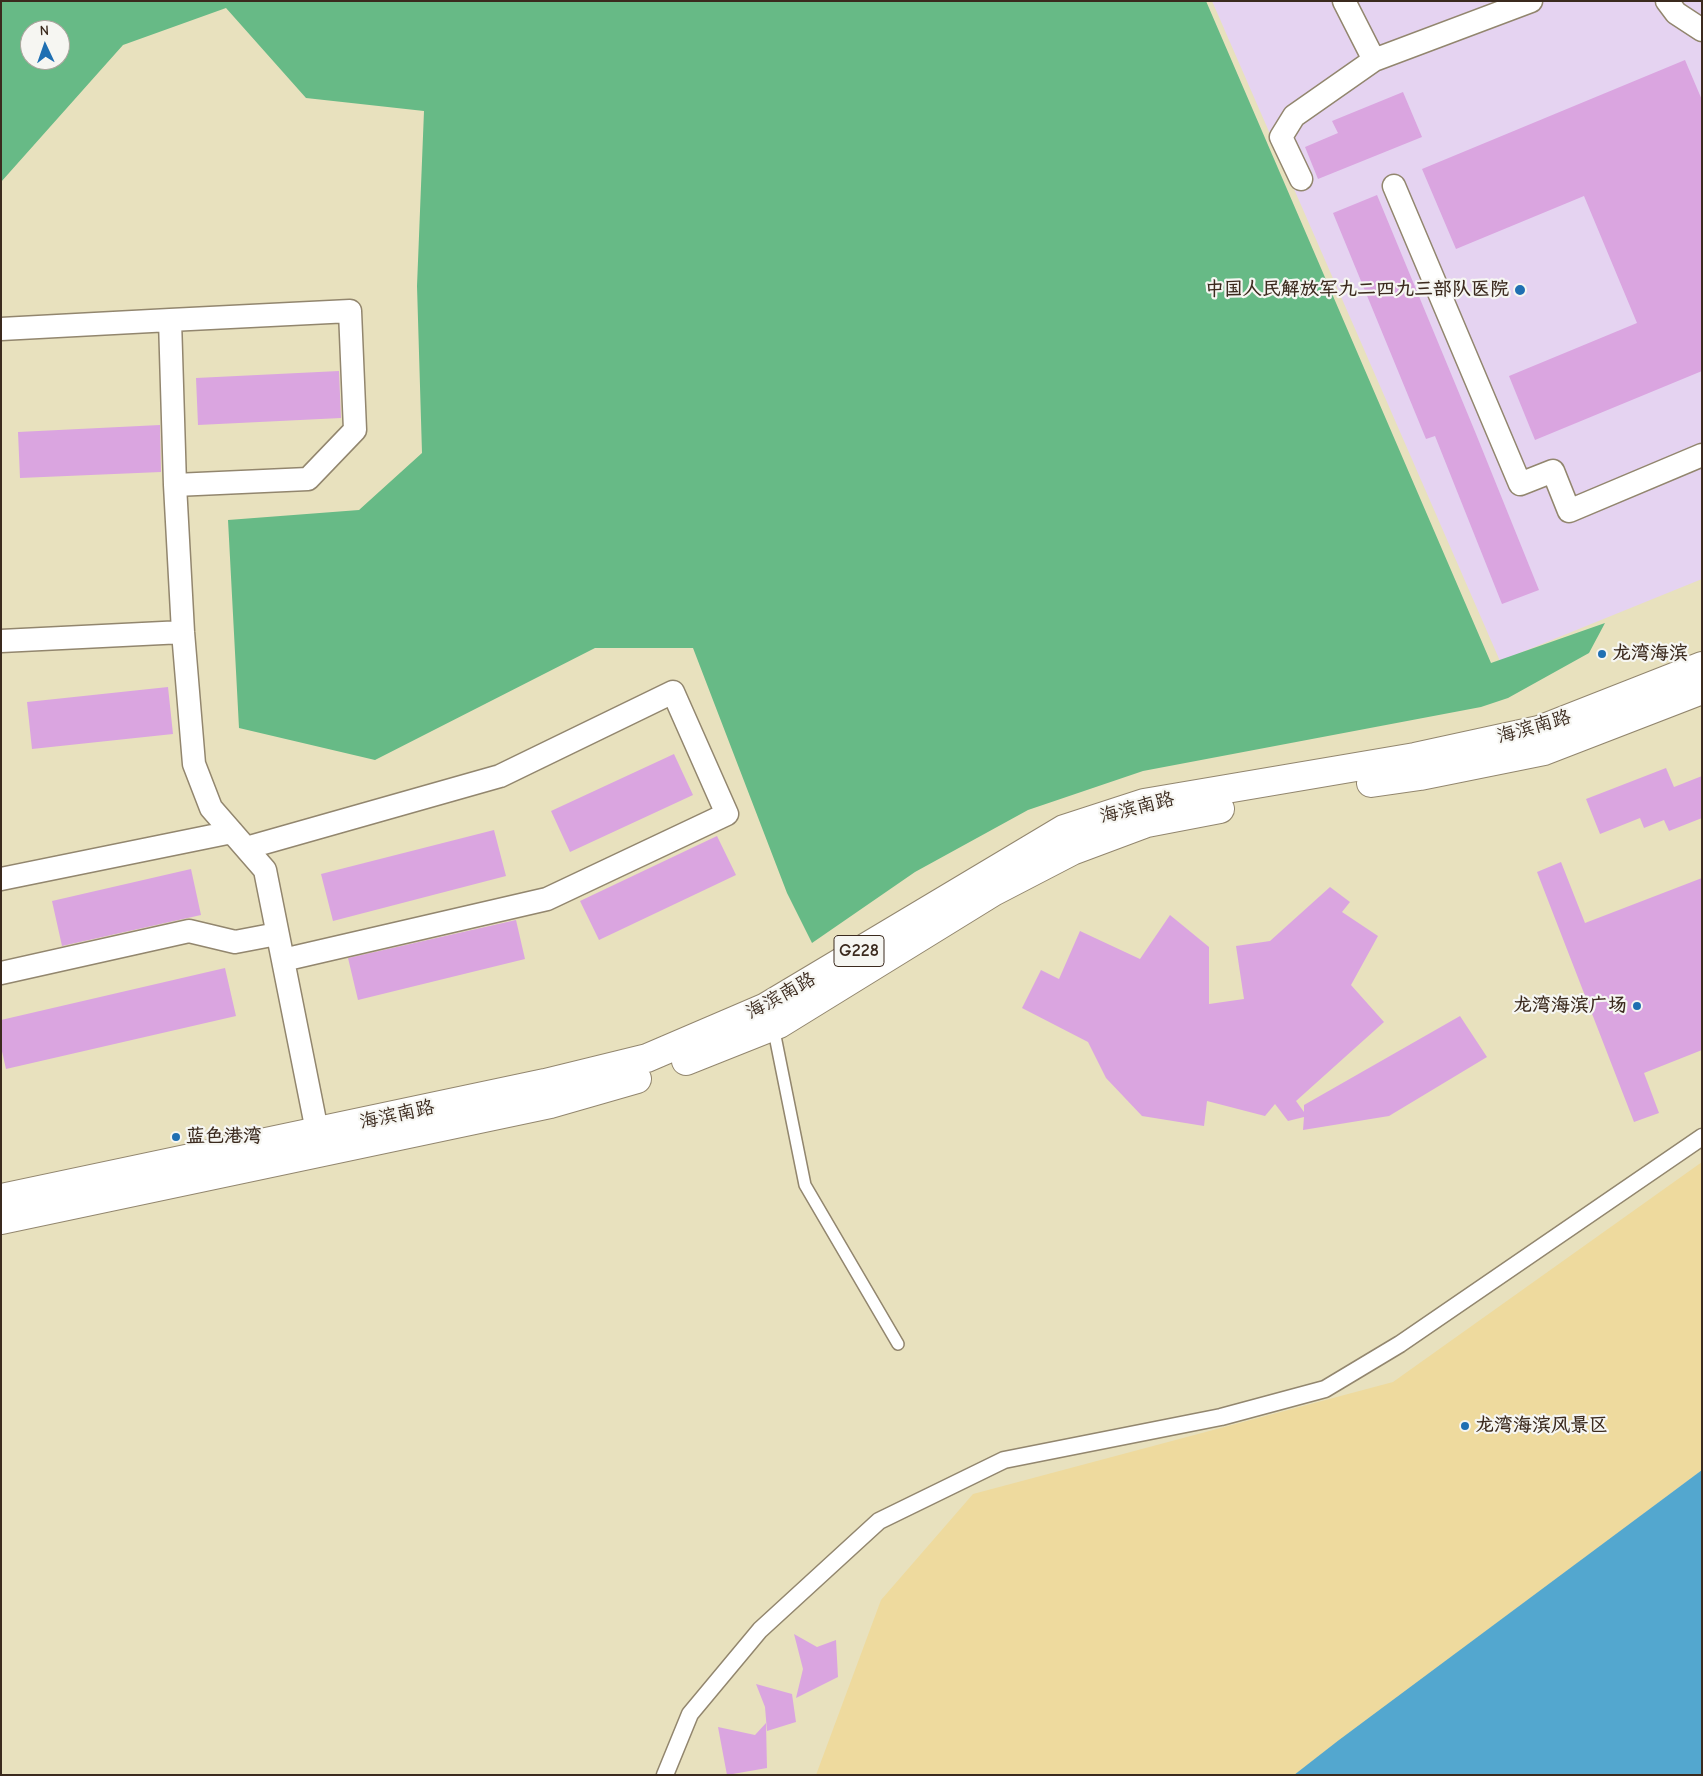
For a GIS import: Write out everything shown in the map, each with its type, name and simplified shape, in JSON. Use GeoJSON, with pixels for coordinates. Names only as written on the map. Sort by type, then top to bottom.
{"type":"FeatureCollection","features":[{"type":"Feature","properties":{"kind":"highway","name":"海滨南路"},"geometry":{"type":"LineString","coordinates":[[1,1198],[545,1084],[648,1058],[766,1007],[1064,829],[1144,803],[1415,757],[1538,730],[1702,666]]}},
{"type":"Feature","properties":{"kind":"highway","name":"海滨南路"},"geometry":{"type":"LineString","coordinates":[[1,1220],[550,1104],[657,1073],[773,1026],[993,892],[1072,851],[1147,823],[1320,790],[1420,776],[1544,751],[1702,690]]}},
{"type":"Feature","properties":{"kind":"street"},"geometry":{"type":"LineString","coordinates":[[1344,1],[1374,60]]}},
{"type":"Feature","properties":{"kind":"street"},"geometry":{"type":"LineString","coordinates":[[1301,179],[1282,137],[1294,116],[1374,60],[1531,1]]}},
{"type":"Feature","properties":{"kind":"street"},"geometry":{"type":"LineString","coordinates":[[1667,1],[1676,13],[1702,30]]}},
{"type":"Feature","properties":{"kind":"street"},"geometry":{"type":"LineString","coordinates":[[1394,186],[1520,484],[1553,471],[1569,511],[1702,455]]}},
{"type":"Feature","properties":{"kind":"street"},"geometry":{"type":"LineString","coordinates":[[1,329],[350,311],[355,430],[308,479],[175,485]]}},
{"type":"Feature","properties":{"kind":"street"},"geometry":{"type":"LineString","coordinates":[[170,320],[175,485],[183,632],[194,764],[211,808],[265,870],[317,1131]]}},
{"type":"Feature","properties":{"kind":"street"},"geometry":{"type":"LineString","coordinates":[[1,641],[183,632]]}},
{"type":"Feature","properties":{"kind":"street"},"geometry":{"type":"LineString","coordinates":[[1,879],[239,840],[500,776],[673,692],[727,814],[547,899],[283,960]]}},
{"type":"Feature","properties":{"kind":"street"},"geometry":{"type":"LineString","coordinates":[[1,973],[189,931],[235,942],[278,934]]}},
{"type":"Feature","properties":{"kind":"street"},"geometry":{"type":"LineString","coordinates":[[665,1775],[690,1714],[760,1630],[879,1521],[1004,1460],[1221,1416],[1325,1389],[1400,1344],[1702,1137]]}},
{"type":"Feature","properties":{"kind":"lane"},"geometry":{"type":"LineString","coordinates":[[773,1026],[805,1185],[898,1344]]}},
{"type":"Feature","properties":{"kind":"shaded area","name":"中国人民解放军九二四九三部队医院"},"geometry":{"type":"Polygon","coordinates":[[[1212,1],[1702,1],[1702,579],[1500,661],[1212,1]]]}},
{"type":"Feature","properties":{"kind":"green space"},"geometry":{"type":"Polygon","coordinates":[[[1,1],[1206,1],[1491,663],[1605,623],[1589,653],[1508,698],[1481,707],[1143,771],[1028,810],[915,872],[812,943],[787,893],[693,648],[595,648],[375,760],[239,728],[228,520],[359,510],[422,453],[417,286],[424,111],[306,98],[226,8],[123,45],[1,182],[1,1]]]}},
{"type":"Feature","properties":{"kind":"sand","name":"龙湾海滨风景区"},"geometry":{"type":"Polygon","coordinates":[[[1702,1162],[1702,1470],[1294,1775],[816,1775],[881,1600],[973,1494],[1393,1382],[1702,1162]]]}},
{"type":"Feature","properties":{"kind":"water"},"geometry":{"type":"Polygon","coordinates":[[[1702,1470],[1702,1775],[1294,1775],[1339,1740],[1702,1470]]]}},
{"type":"Feature","properties":{"kind":"building"},"geometry":{"type":"Polygon","coordinates":[[[1685,60],[1702,100],[1702,371],[1535,440],[1509,376],[1637,323],[1584,196],[1456,249],[1422,169],[1685,60]]]}},
{"type":"Feature","properties":{"kind":"building"},"geometry":{"type":"Polygon","coordinates":[[[1403,92],[1422,137],[1318,179],[1305,147],[1338,133],[1332,121],[1403,92]]]}},
{"type":"Feature","properties":{"kind":"building"},"geometry":{"type":"Polygon","coordinates":[[[1377,195],[1539,590],[1502,604],[1435,436],[1426,439],[1333,213],[1377,195]]]}},
{"type":"Feature","properties":{"kind":"building"},"geometry":{"type":"Polygon","coordinates":[[[339,371],[341,418],[198,425],[196,378],[339,371]]]}},
{"type":"Feature","properties":{"kind":"building"},"geometry":{"type":"Polygon","coordinates":[[[160,425],[161,472],[20,478],[18,432],[160,425]]]}},
{"type":"Feature","properties":{"kind":"building"},"geometry":{"type":"Polygon","coordinates":[[[168,687],[173,734],[32,749],[27,702],[168,687]]]}},
{"type":"Feature","properties":{"kind":"building"},"geometry":{"type":"Polygon","coordinates":[[[674,754],[693,795],[570,852],[551,811],[674,754]]]}},
{"type":"Feature","properties":{"kind":"building"},"geometry":{"type":"Polygon","coordinates":[[[1666,768],[1674,787],[1702,776],[1702,818],[1669,831],[1664,820],[1644,828],[1640,818],[1600,834],[1586,799],[1666,768]]]}},
{"type":"Feature","properties":{"kind":"building"},"geometry":{"type":"Polygon","coordinates":[[[494,830],[506,876],[333,921],[321,874],[494,830]]]}},
{"type":"Feature","properties":{"kind":"building"},"geometry":{"type":"Polygon","coordinates":[[[717,836],[736,875],[599,940],[580,901],[717,836]]]}},
{"type":"Feature","properties":{"kind":"building"},"geometry":{"type":"Polygon","coordinates":[[[1561,862],[1585,923],[1702,878],[1702,1050],[1644,1073],[1659,1113],[1634,1122],[1537,872],[1561,862]]]}},
{"type":"Feature","properties":{"kind":"building"},"geometry":{"type":"Polygon","coordinates":[[[191,869],[201,915],[62,946],[52,901],[191,869]]]}},
{"type":"Feature","properties":{"kind":"building"},"geometry":{"type":"Polygon","coordinates":[[[1330,887],[1350,902],[1342,912],[1378,936],[1351,985],[1384,1022],[1296,1101],[1304,1112],[1304,1105],[1460,1016],[1487,1057],[1389,1116],[1303,1130],[1304,1117],[1288,1121],[1275,1104],[1265,1116],[1207,1101],[1204,1126],[1142,1116],[1106,1078],[1088,1042],[1022,1008],[1041,970],[1059,979],[1080,931],[1140,959],[1170,915],[1209,947],[1209,1004],[1244,999],[1236,946],[1270,941],[1330,887]]]}},
{"type":"Feature","properties":{"kind":"building"},"geometry":{"type":"Polygon","coordinates":[[[516,920],[525,959],[358,1000],[348,958],[516,920]]]}},
{"type":"Feature","properties":{"kind":"building"},"geometry":{"type":"Polygon","coordinates":[[[225,968],[236,1016],[6,1069],[1,1047],[1,1020],[225,968]]]}},
{"type":"Feature","properties":{"kind":"building"},"geometry":{"type":"Polygon","coordinates":[[[794,1634],[817,1647],[836,1640],[838,1677],[796,1698],[803,1669],[794,1634]]]}},
{"type":"Feature","properties":{"kind":"building"},"geometry":{"type":"Polygon","coordinates":[[[756,1684],[792,1694],[796,1722],[767,1731],[765,1707],[756,1684]]]}},
{"type":"Feature","properties":{"kind":"building"},"geometry":{"type":"Polygon","coordinates":[[[766,1723],[767,1768],[727,1775],[718,1727],[755,1735],[766,1723]]]}},
{"type":"Feature","properties":{"kind":"place","name":"中国人民解放军九二四九三部队医院"},"geometry":{"type":"Point","coordinates":[1520,290]}},
{"type":"Feature","properties":{"kind":"place","name":"龙湾海滨"},"geometry":{"type":"Point","coordinates":[1602,654]}},
{"type":"Feature","properties":{"kind":"place","name":"龙湾海滨广场"},"geometry":{"type":"Point","coordinates":[1637,1006]}},
{"type":"Feature","properties":{"kind":"place","name":"蓝色港湾"},"geometry":{"type":"Point","coordinates":[176,1137]}},
{"type":"Feature","properties":{"kind":"place","name":"龙湾海滨风景区"},"geometry":{"type":"Point","coordinates":[1465,1426]}}]}
